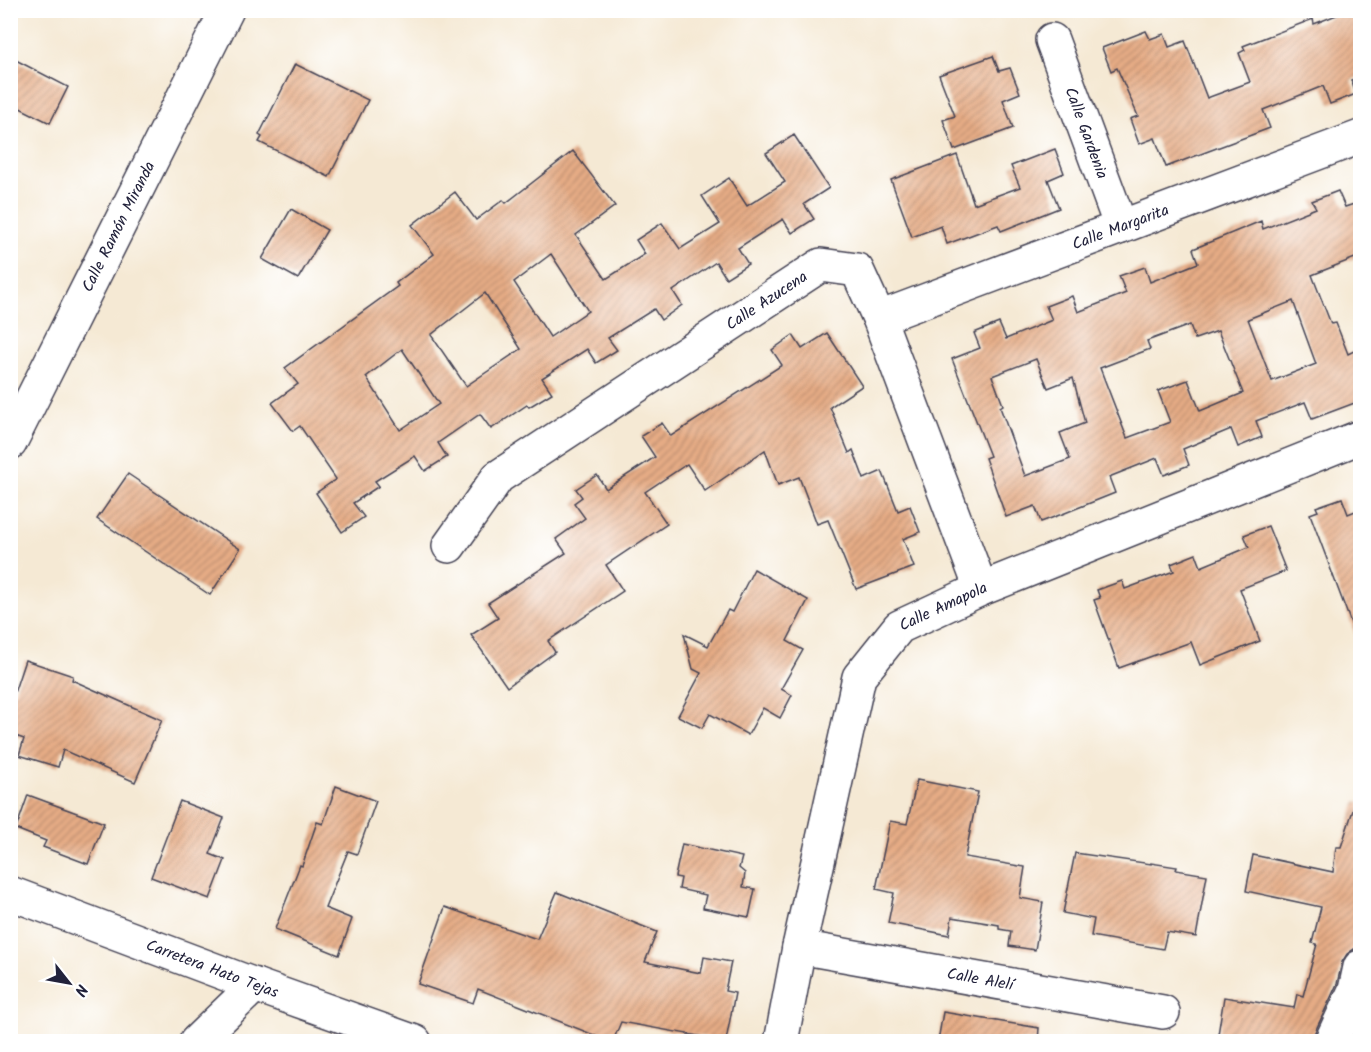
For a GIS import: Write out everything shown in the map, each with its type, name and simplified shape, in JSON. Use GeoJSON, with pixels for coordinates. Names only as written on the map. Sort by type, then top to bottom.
{"type":"FeatureCollection","features":[{"type":"Feature","properties":{"kind":"street","name":"Calle Ramón Miranda"},"geometry":{"type":"LineString","coordinates":[[10,443],[227,10]]}},
{"type":"Feature","properties":{"kind":"street","name":"Calle Gardenia"},"geometry":{"type":"LineString","coordinates":[[1052,40],[1121,227]]}},
{"type":"Feature","properties":{"kind":"street","name":"Calle Margarita"},"geometry":{"type":"LineString","coordinates":[[879,318],[1360,136]]}},
{"type":"Feature","properties":{"kind":"street","name":"Calle Azucena"},"geometry":{"type":"LineString","coordinates":[[449,546],[498,477],[821,265],[857,270],[879,318],[981,589]]}},
{"type":"Feature","properties":{"kind":"street","name":"Calle Amapola"},"geometry":{"type":"LineString","coordinates":[[782,1041],[799,947],[860,677],[899,627],[981,589],[1360,437]]}},
{"type":"Feature","properties":{"kind":"street","name":"Carretera Hato Tejas"},"geometry":{"type":"LineString","coordinates":[[10,893],[255,985],[415,1041]]}},
{"type":"Feature","properties":{"kind":"street","name":"Calle Alelí"},"geometry":{"type":"LineString","coordinates":[[799,947],[1163,1012]]}},
{"type":"Feature","properties":{"kind":"street"},"geometry":{"type":"LineString","coordinates":[[1331,1041],[1355,990],[1360,967]]}},
{"type":"Feature","properties":{"kind":"street"},"geometry":{"type":"LineString","coordinates":[[196,1041],[255,985]]}},
{"type":"Feature","properties":{"kind":"building"},"geometry":{"type":"Polygon","coordinates":[[[1349,10],[1356,10],[1360,22],[1360,77],[1351,80],[1356,94],[1330,104],[1323,86],[1263,110],[1270,128],[1166,167],[1155,138],[1139,144],[1130,119],[1138,116],[1117,68],[1111,71],[1102,48],[1146,31],[1150,39],[1164,34],[1169,47],[1185,41],[1207,98],[1250,82],[1239,53],[1245,50],[1243,46],[1313,19],[1314,24],[1349,10]]]}},
{"type":"Feature","properties":{"kind":"building"},"geometry":{"type":"Polygon","coordinates":[[[993,56],[999,71],[1010,68],[1020,93],[1003,100],[1013,128],[954,150],[943,120],[955,116],[939,75],[993,56]]]}},
{"type":"Feature","properties":{"kind":"building"},"geometry":{"type":"Polygon","coordinates":[[[10,57],[68,87],[50,123],[10,103],[10,57]]]}},
{"type":"Feature","properties":{"kind":"building"},"geometry":{"type":"Polygon","coordinates":[[[295,64],[368,100],[329,177],[259,142],[262,137],[259,135],[295,64]]]}},
{"type":"Feature","properties":{"kind":"building"},"geometry":{"type":"Polygon","coordinates":[[[794,135],[829,188],[804,204],[814,219],[792,233],[783,219],[738,248],[748,264],[726,278],[716,262],[673,291],[682,305],[661,320],[654,309],[608,338],[617,350],[596,363],[587,349],[542,378],[552,393],[529,407],[527,405],[491,429],[480,414],[438,443],[447,457],[425,471],[415,456],[375,481],[379,486],[353,503],[364,517],[342,532],[316,493],[336,479],[300,426],[293,431],[272,403],[298,384],[285,368],[398,286],[396,283],[434,254],[412,225],[455,192],[476,220],[503,200],[506,203],[573,151],[615,206],[576,235],[606,279],[645,254],[636,240],[662,223],[680,249],[720,224],[702,196],[729,178],[747,206],[785,182],[766,153],[794,135]],[[551,254],[514,282],[550,337],[588,311],[551,254]],[[485,293],[431,335],[466,386],[521,349],[485,293]],[[402,349],[366,377],[400,430],[439,404],[402,349]]]}},
{"type":"Feature","properties":{"kind":"building"},"geometry":{"type":"Polygon","coordinates":[[[1055,149],[1064,173],[1048,180],[1059,208],[1001,231],[998,225],[947,244],[941,226],[912,237],[891,180],[957,155],[974,204],[1020,187],[1011,166],[1055,149]]]}},
{"type":"Feature","properties":{"kind":"building"},"geometry":{"type":"Polygon","coordinates":[[[1338,191],[1345,207],[1360,202],[1360,256],[1312,275],[1331,324],[1336,323],[1348,354],[1360,348],[1360,401],[1312,419],[1305,402],[1256,421],[1262,437],[1238,447],[1231,429],[1183,449],[1189,465],[1164,475],[1157,458],[1109,477],[1115,493],[1065,513],[1041,522],[1035,506],[1006,517],[985,458],[990,456],[952,359],[980,348],[974,333],[999,323],[1006,339],[1052,320],[1046,306],[1072,296],[1078,312],[1126,293],[1119,276],[1145,267],[1150,282],[1198,263],[1193,249],[1261,221],[1263,229],[1316,208],[1312,201],[1338,191]],[[1293,301],[1248,319],[1272,381],[1316,364],[1293,301]],[[1190,325],[1147,341],[1150,349],[1100,368],[1127,438],[1170,422],[1158,391],[1188,380],[1200,411],[1243,393],[1218,331],[1195,339],[1190,325]],[[1036,359],[992,376],[1003,405],[1000,407],[1025,476],[1070,459],[1060,433],[1085,423],[1073,378],[1048,388],[1036,359]]]}},
{"type":"Feature","properties":{"kind":"building"},"geometry":{"type":"Polygon","coordinates":[[[291,209],[327,230],[298,279],[262,259],[291,209]]]}},
{"type":"Feature","properties":{"kind":"building"},"geometry":{"type":"Polygon","coordinates":[[[827,333],[862,386],[830,407],[849,453],[853,450],[864,479],[882,471],[898,511],[910,506],[920,532],[903,539],[914,567],[856,589],[828,520],[817,524],[799,477],[778,485],[765,450],[705,491],[687,464],[645,492],[667,524],[606,565],[623,591],[548,641],[555,652],[507,687],[471,635],[498,618],[488,603],[566,553],[556,539],[585,518],[574,503],[582,497],[576,489],[597,475],[606,489],[655,457],[641,436],[662,423],[671,436],[782,365],[772,350],[793,335],[802,349],[827,333]]]}},
{"type":"Feature","properties":{"kind":"building"},"geometry":{"type":"Polygon","coordinates":[[[128,474],[240,549],[210,595],[97,519],[128,474]]]}},
{"type":"Feature","properties":{"kind":"building"},"geometry":{"type":"Polygon","coordinates":[[[1342,498],[1348,514],[1360,509],[1360,642],[1358,642],[1310,514],[1318,511],[1316,507],[1342,498]]]}},
{"type":"Feature","properties":{"kind":"building"},"geometry":{"type":"Polygon","coordinates":[[[1268,526],[1286,571],[1240,589],[1260,641],[1200,665],[1191,642],[1119,668],[1094,600],[1100,598],[1097,590],[1122,581],[1125,589],[1174,571],[1171,564],[1196,554],[1201,567],[1249,547],[1244,535],[1268,526]]]}},
{"type":"Feature","properties":{"kind":"building"},"geometry":{"type":"Polygon","coordinates":[[[754,569],[808,600],[787,641],[803,650],[781,689],[792,695],[780,718],[763,708],[748,735],[710,714],[702,728],[678,716],[701,673],[693,669],[684,634],[708,646],[728,610],[732,612],[754,569]]]}},
{"type":"Feature","properties":{"kind":"building"},"geometry":{"type":"Polygon","coordinates":[[[25,660],[73,676],[72,680],[162,720],[135,782],[63,750],[58,767],[19,755],[24,739],[10,734],[10,705],[25,660]]]}},
{"type":"Feature","properties":{"kind":"building"},"geometry":{"type":"Polygon","coordinates":[[[917,780],[978,792],[965,857],[1025,867],[1020,898],[1043,902],[1035,950],[1009,946],[1011,931],[999,929],[999,925],[952,917],[949,935],[888,923],[894,893],[876,889],[890,821],[907,824],[917,780]]]}},
{"type":"Feature","properties":{"kind":"building"},"geometry":{"type":"Polygon","coordinates":[[[336,786],[376,801],[357,854],[348,851],[325,908],[352,919],[339,955],[275,929],[300,865],[302,866],[317,822],[323,824],[336,786]]]}},
{"type":"Feature","properties":{"kind":"building"},"geometry":{"type":"Polygon","coordinates":[[[28,795],[104,823],[88,864],[43,847],[46,841],[16,829],[28,795]]]}},
{"type":"Feature","properties":{"kind":"building"},"geometry":{"type":"Polygon","coordinates":[[[180,801],[224,818],[210,854],[225,860],[210,899],[151,877],[180,801]]]}},
{"type":"Feature","properties":{"kind":"building"},"geometry":{"type":"Polygon","coordinates":[[[1356,801],[1360,802],[1359,949],[1354,949],[1347,954],[1342,962],[1337,984],[1313,1041],[1217,1041],[1224,997],[1294,1008],[1297,994],[1303,996],[1317,944],[1312,943],[1321,907],[1246,891],[1253,855],[1333,872],[1336,847],[1341,847],[1356,801]]]}},
{"type":"Feature","properties":{"kind":"building"},"geometry":{"type":"Polygon","coordinates":[[[682,844],[742,857],[739,868],[745,873],[743,887],[755,889],[749,917],[703,908],[706,895],[679,889],[681,878],[675,877],[682,844]]]}},
{"type":"Feature","properties":{"kind":"building"},"geometry":{"type":"Polygon","coordinates":[[[1075,853],[1177,867],[1176,870],[1207,875],[1196,937],[1167,932],[1163,949],[1091,936],[1094,919],[1063,913],[1075,853]]]}},
{"type":"Feature","properties":{"kind":"building"},"geometry":{"type":"Polygon","coordinates":[[[557,892],[657,932],[645,962],[701,973],[704,957],[731,962],[725,991],[735,993],[726,1041],[621,1022],[613,1041],[609,1041],[478,989],[473,1003],[418,984],[445,907],[537,939],[557,892]]]}},
{"type":"Feature","properties":{"kind":"building"},"geometry":{"type":"Polygon","coordinates":[[[943,1012],[1039,1028],[1038,1041],[938,1041],[943,1012]]]}},
{"type":"Feature","properties":{"kind":"building"},"geometry":{"type":"Polygon","coordinates":[[[1360,1023],[1360,1041],[1352,1041],[1360,1023]]]}}]}
